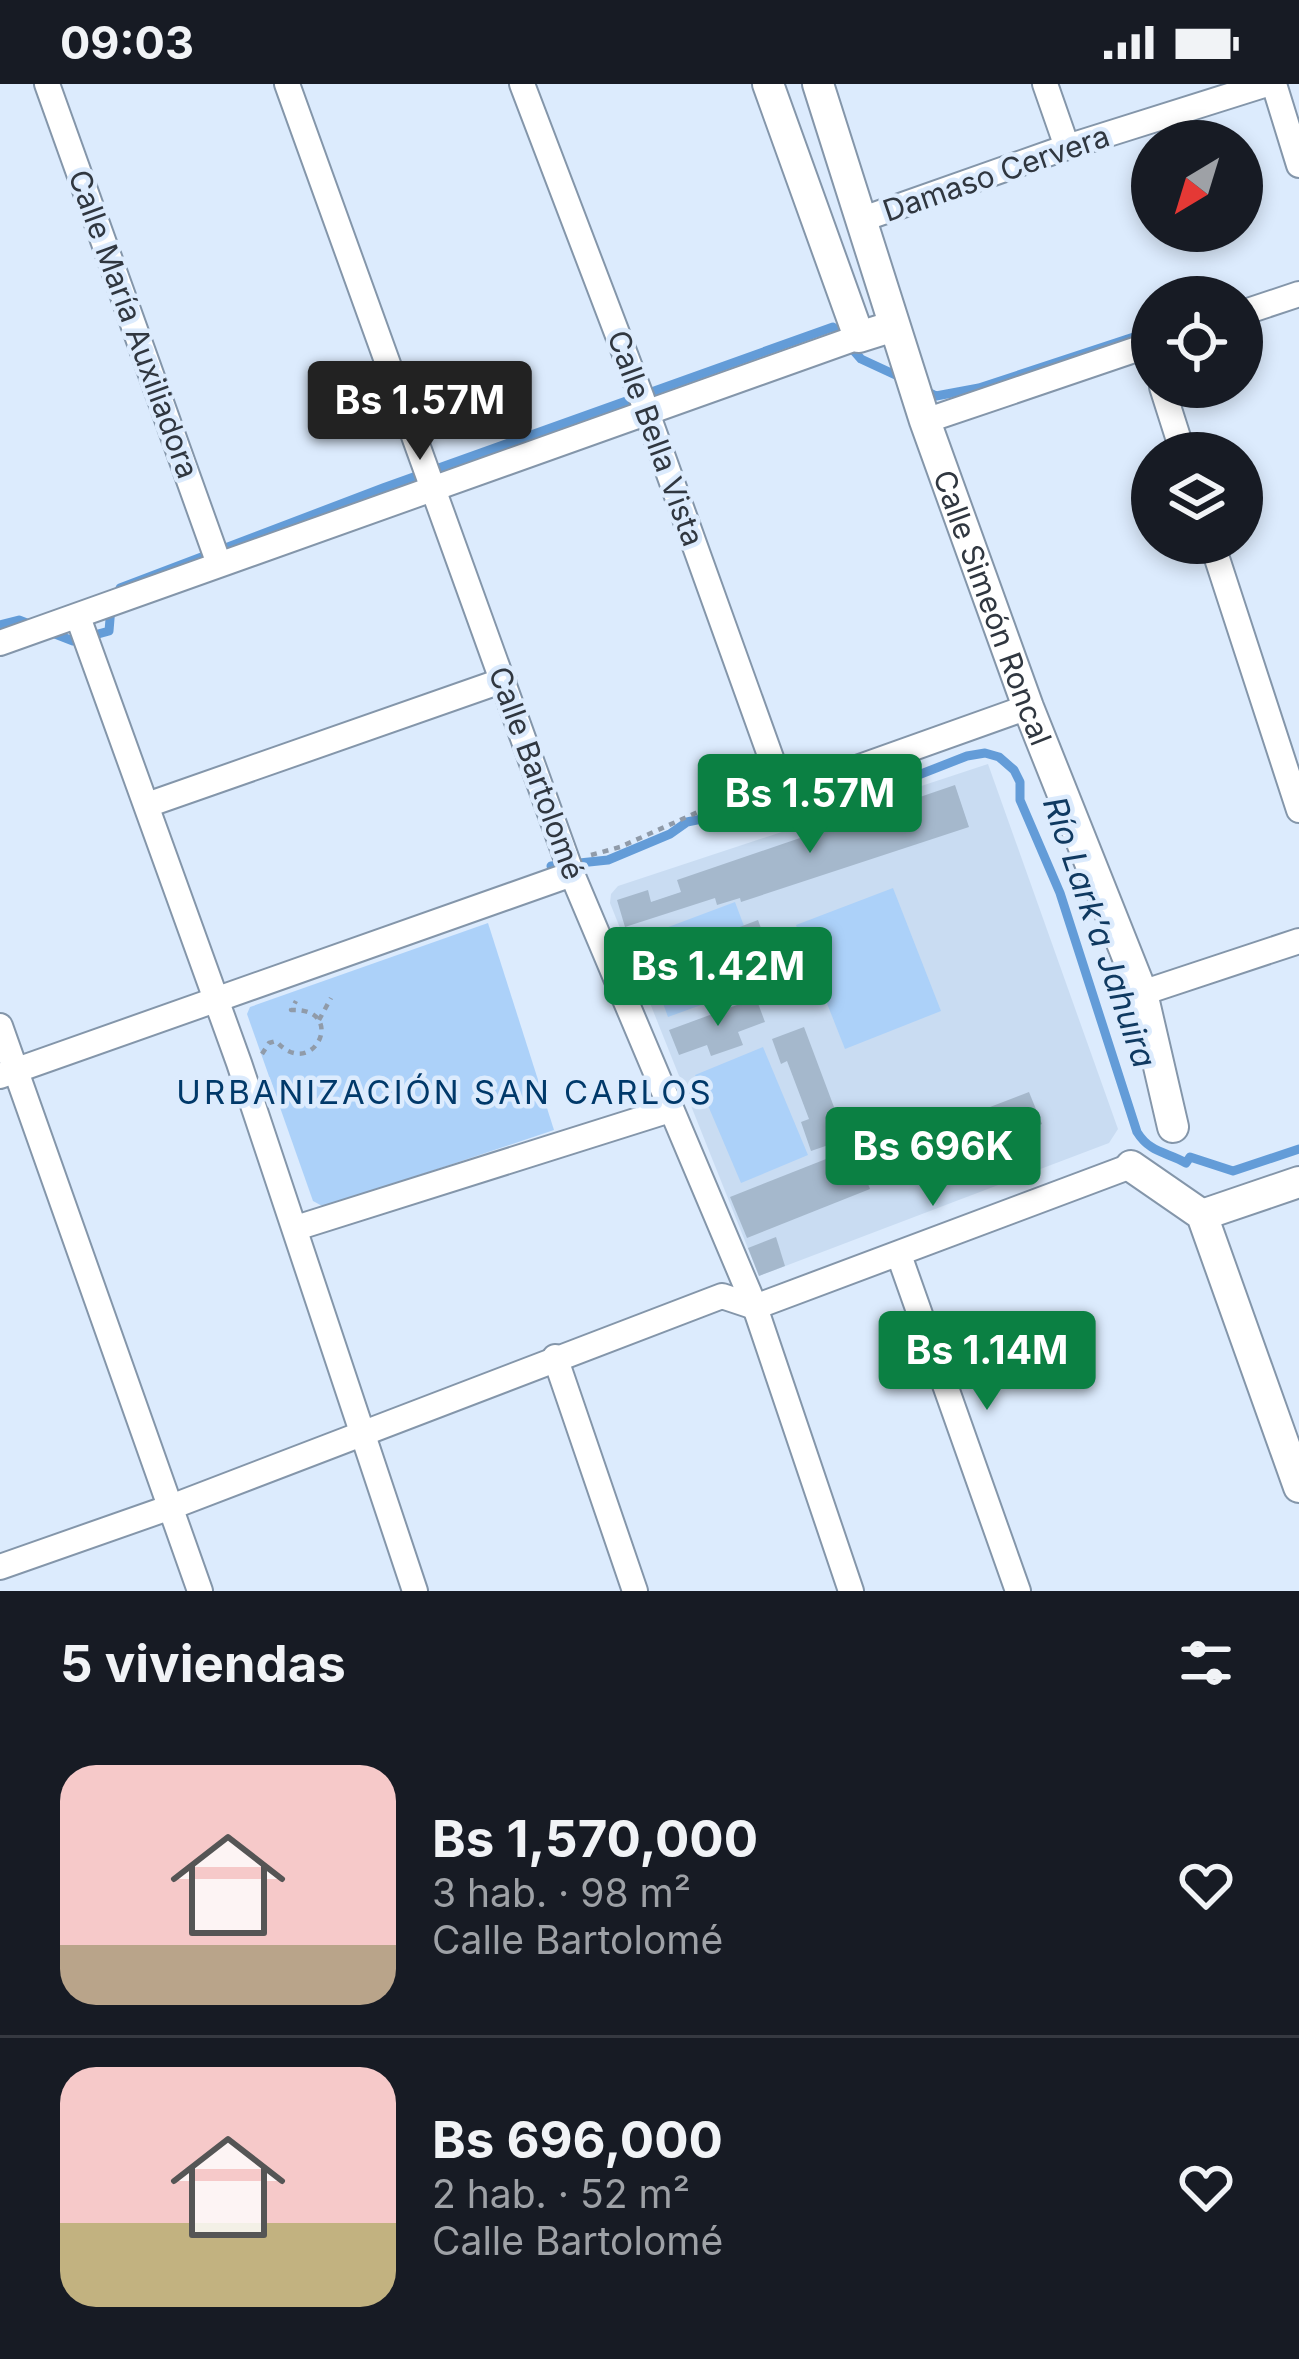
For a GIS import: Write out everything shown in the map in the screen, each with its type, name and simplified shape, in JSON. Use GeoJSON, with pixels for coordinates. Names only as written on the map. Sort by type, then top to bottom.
{"type":"FeatureCollection","features":[{"type":"Feature","properties":{"kind":"street","name":"Calle María Auxiliadora"},"geometry":{"type":"LineString","coordinates":[[47,84],[219,564]]}},
{"type":"Feature","properties":{"kind":"street","name":"Calle Bartolomé"},"geometry":{"type":"LineString","coordinates":[[287,84],[562,848],[755,1307],[851,1591]]}},
{"type":"Feature","properties":{"kind":"street","name":"Calle Bella Vista"},"geometry":{"type":"LineString","coordinates":[[523,84],[784,794]]}},
{"type":"Feature","properties":{"kind":"street"},"geometry":{"type":"LineString","coordinates":[[768,84],[859,337]]}},
{"type":"Feature","properties":{"kind":"street","name":"Calle Simeón Roncal"},"geometry":{"type":"LineString","coordinates":[[818,84],[925,421],[1028,707],[1142,993],[1173,1127]]}},
{"type":"Feature","properties":{"kind":"street"},"geometry":{"type":"LineString","coordinates":[[1045,84],[1067,147]]}},
{"type":"Feature","properties":{"kind":"street"},"geometry":{"type":"LineString","coordinates":[[1271,84],[1299,164]]}},
{"type":"Feature","properties":{"kind":"street","name":"Damaso Cervera"},"geometry":{"type":"LineString","coordinates":[[863,219],[1067,147],[1271,84]]}},
{"type":"Feature","properties":{"kind":"street"},"geometry":{"type":"LineString","coordinates":[[1263,307],[1299,294]]}},
{"type":"Feature","properties":{"kind":"street"},"geometry":{"type":"LineString","coordinates":[[1,639],[78,617],[894,326]]}},
{"type":"Feature","properties":{"kind":"street"},"geometry":{"type":"LineString","coordinates":[[925,421],[1131,355]]}},
{"type":"Feature","properties":{"kind":"street"},"geometry":{"type":"LineString","coordinates":[[1219,564],[1299,810]]}},
{"type":"Feature","properties":{"kind":"street"},"geometry":{"type":"LineString","coordinates":[[78,617],[239,1063],[415,1591]]}},
{"type":"Feature","properties":{"kind":"street"},"geometry":{"type":"LineString","coordinates":[[147,805],[504,680]]}},
{"type":"Feature","properties":{"kind":"street"},"geometry":{"type":"LineString","coordinates":[[784,794],[1028,707]]}},
{"type":"Feature","properties":{"kind":"street"},"geometry":{"type":"LineString","coordinates":[[8,1073],[572,874]]}},
{"type":"Feature","properties":{"kind":"street"},"geometry":{"type":"LineString","coordinates":[[1142,993],[1299,940]]}},
{"type":"Feature","properties":{"kind":"street"},"geometry":{"type":"LineString","coordinates":[[0,1026],[8,1073],[200,1591]]}},
{"type":"Feature","properties":{"kind":"street"},"geometry":{"type":"LineString","coordinates":[[296,1228],[670,1110]]}},
{"type":"Feature","properties":{"kind":"street"},"geometry":{"type":"LineString","coordinates":[[0,1567],[171,1507],[722,1296],[755,1307],[1131,1166],[1202,1215],[1299,1487]]}},
{"type":"Feature","properties":{"kind":"street"},"geometry":{"type":"LineString","coordinates":[[1202,1215],[1299,1182]]}},
{"type":"Feature","properties":{"kind":"street"},"geometry":{"type":"LineString","coordinates":[[899,1255],[1018,1591]]}},
{"type":"Feature","properties":{"kind":"street"},"geometry":{"type":"LineString","coordinates":[[555,1358],[635,1591]]}},
{"type":"Feature","properties":{"kind":"path"},"geometry":{"type":"LineString","coordinates":[[562,848],[595,855],[698,812],[784,794]]}},
{"type":"Feature","properties":{"kind":"path"},"geometry":{"type":"LineString","coordinates":[[297,970],[303,989],[291,1010],[310,1012],[320,1020]]}},
{"type":"Feature","properties":{"kind":"path"},"geometry":{"type":"LineString","coordinates":[[239,1063],[262,1054],[269,1043],[276,1042],[289,1054],[307,1053],[319,1041],[320,1020],[332,998]]}},
{"type":"Feature","properties":{"kind":"shaded area"},"geometry":{"type":"Polygon","coordinates":[[[988,764],[1118,1129],[1109,1143],[759,1276],[610,903],[611,894],[618,886],[988,764]]]}},
{"type":"Feature","properties":{"kind":"shaded area"},"geometry":{"type":"Polygon","coordinates":[[[893,888],[941,1011],[845,1049],[796,925],[893,888]]]}},
{"type":"Feature","properties":{"kind":"shaded area"},"geometry":{"type":"Polygon","coordinates":[[[735,902],[765,982],[668,1017],[639,938],[735,902]]]}},
{"type":"Feature","properties":{"kind":"shaded area"},"geometry":{"type":"Polygon","coordinates":[[[488,923],[554,1130],[324,1207],[313,1201],[247,1014],[250,1007],[488,923]]]}},
{"type":"Feature","properties":{"kind":"shaded area"},"geometry":{"type":"Polygon","coordinates":[[[763,1047],[808,1155],[741,1183],[695,1075],[763,1047]]]}},
{"type":"Feature","properties":{"kind":"building"},"geometry":{"type":"Polygon","coordinates":[[[955,785],[969,827],[741,902],[740,898],[717,905],[715,898],[625,927],[617,900],[648,890],[651,902],[681,892],[677,880],[955,785]]]}},
{"type":"Feature","properties":{"kind":"building"},"geometry":{"type":"Polygon","coordinates":[[[758,920],[773,961],[752,968],[737,928],[758,920]]]}},
{"type":"Feature","properties":{"kind":"building"},"geometry":{"type":"Polygon","coordinates":[[[756,998],[765,1022],[738,1032],[743,1045],[711,1056],[707,1045],[679,1055],[669,1030],[756,998]]]}},
{"type":"Feature","properties":{"kind":"building"},"geometry":{"type":"Polygon","coordinates":[[[804,1027],[846,1139],[811,1151],[801,1122],[809,1119],[787,1061],[781,1064],[772,1039],[804,1027]]]}},
{"type":"Feature","properties":{"kind":"building"},"geometry":{"type":"Polygon","coordinates":[[[1029,1092],[1042,1124],[898,1180],[883,1142],[962,1111],[964,1117],[1029,1092]]]}},
{"type":"Feature","properties":{"kind":"building"},"geometry":{"type":"Polygon","coordinates":[[[854,1148],[870,1189],[747,1238],[730,1197],[854,1148]]]}},
{"type":"Feature","properties":{"kind":"building"},"geometry":{"type":"Polygon","coordinates":[[[776,1237],[785,1266],[759,1276],[748,1248],[776,1237]]]}},
{"type":"Feature","properties":{"kind":"waterway","name":"Río Lark’a Jahuira"},"geometry":{"type":"LineString","coordinates":[[120,588],[833,327],[861,359],[902,378]]}},
{"type":"Feature","properties":{"kind":"waterway","name":"Río Lark’a Jahuira"},"geometry":{"type":"LineString","coordinates":[[922,389],[936,396],[979,388],[1131,338]]}},
{"type":"Feature","properties":{"kind":"waterway","name":"Río Lark’a Jahuira"},"geometry":{"type":"LineString","coordinates":[[0,625],[19,620],[73,641],[109,631],[111,607]]}},
{"type":"Feature","properties":{"kind":"waterway","name":"Río Lark’a Jahuira"},"geometry":{"type":"LineString","coordinates":[[551,866],[608,860],[687,822],[756,808],[783,816],[880,790],[967,756],[999,757],[1020,782],[1020,800],[1060,893],[1142,1139],[1186,1163],[1190,1157],[1233,1171],[1299,1149]]}},
{"type":"Feature","properties":{"kind":"district","name":"URBANIZACIÓN SAN CARLOS"},"geometry":{"type":"Point","coordinates":[445,1092]}}]}
